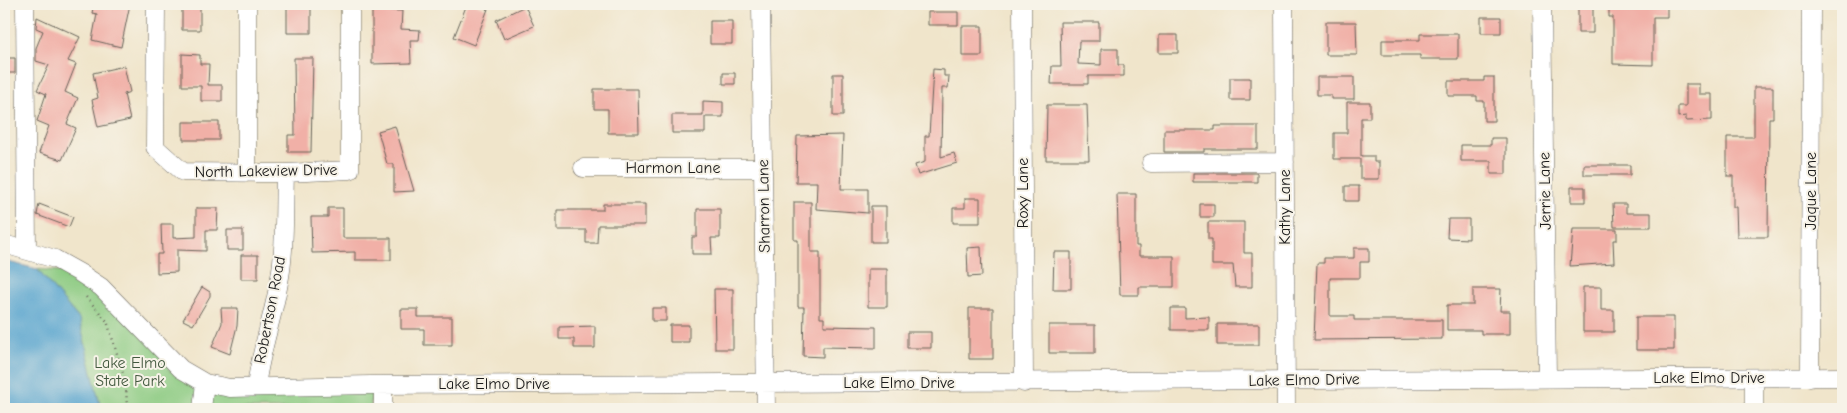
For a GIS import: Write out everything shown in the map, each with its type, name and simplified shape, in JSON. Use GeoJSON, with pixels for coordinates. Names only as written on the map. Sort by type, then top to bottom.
{"type":"FeatureCollection","features":[{"type":"Feature","properties":{"kind":"street"},"geometry":{"type":"LineString","coordinates":[[25,4],[27,249]]}},
{"type":"Feature","properties":{"kind":"street","name":"North Lakeview Drive"},"geometry":{"type":"LineString","coordinates":[[156,4],[155,147],[183,172],[247,173],[350,170],[350,4]]}},
{"type":"Feature","properties":{"kind":"street"},"geometry":{"type":"LineString","coordinates":[[247,4],[247,173]]}},
{"type":"Feature","properties":{"kind":"street","name":"Sharron Lane"},"geometry":{"type":"LineString","coordinates":[[761,4],[766,409]]}},
{"type":"Feature","properties":{"kind":"street","name":"Roxy Lane"},"geometry":{"type":"LineString","coordinates":[[1022,4],[1024,382]]}},
{"type":"Feature","properties":{"kind":"street","name":"Kathy Lane"},"geometry":{"type":"LineString","coordinates":[[1284,4],[1286,409]]}},
{"type":"Feature","properties":{"kind":"street","name":"Jerrie Lane"},"geometry":{"type":"LineString","coordinates":[[1542,4],[1547,378]]}},
{"type":"Feature","properties":{"kind":"street","name":"Jaque Lane"},"geometry":{"type":"LineString","coordinates":[[1810,378],[1811,4]]}},
{"type":"Feature","properties":{"kind":"street"},"geometry":{"type":"LineString","coordinates":[[1152,164],[1285,162]]}},
{"type":"Feature","properties":{"kind":"street","name":"Harmon Lane"},"geometry":{"type":"LineString","coordinates":[[583,168],[763,168]]}},
{"type":"Feature","properties":{"kind":"street","name":"Robertson Road"},"geometry":{"type":"LineString","coordinates":[[256,387],[260,357],[273,310],[282,263],[285,173]]}},
{"type":"Feature","properties":{"kind":"street","name":"Lake Elmo Drive"},"geometry":{"type":"LineString","coordinates":[[4,244],[27,249],[55,259],[80,272],[101,287],[181,370],[205,384],[230,388],[767,382],[1843,377]]}},
{"type":"Feature","properties":{"kind":"street"},"geometry":{"type":"LineString","coordinates":[[1754,378],[1754,409]]}},
{"type":"Feature","properties":{"kind":"street"},"geometry":{"type":"LineString","coordinates":[[202,409],[205,384]]}},
{"type":"Feature","properties":{"kind":"street"},"geometry":{"type":"LineString","coordinates":[[383,385],[383,409]]}},
{"type":"Feature","properties":{"kind":"path"},"geometry":{"type":"LineString","coordinates":[[82,292],[107,322],[126,383],[128,409]]}},
{"type":"Feature","properties":{"kind":"green space","name":"Lake Elmo State Park"},"geometry":{"type":"Polygon","coordinates":[[[37,269],[80,273],[205,383],[371,385],[371,409],[101,409],[79,319],[37,269]]]}},
{"type":"Feature","properties":{"kind":"water"},"geometry":{"type":"Polygon","coordinates":[[[4,261],[37,269],[79,319],[101,409],[4,409],[4,261]]]}},
{"type":"Feature","properties":{"kind":"building"},"geometry":{"type":"Polygon","coordinates":[[[94,4],[130,4],[121,47],[92,40],[97,14],[92,13],[94,4]]]}},
{"type":"Feature","properties":{"kind":"building"},"geometry":{"type":"Polygon","coordinates":[[[182,4],[200,4],[200,30],[182,30],[182,4]]]}},
{"type":"Feature","properties":{"kind":"building"},"geometry":{"type":"Polygon","coordinates":[[[287,4],[311,4],[311,33],[287,33],[287,4]]]}},
{"type":"Feature","properties":{"kind":"building"},"geometry":{"type":"Polygon","coordinates":[[[467,4],[476,4],[488,9],[474,45],[454,37],[467,4]]]}},
{"type":"Feature","properties":{"kind":"building"},"geometry":{"type":"Polygon","coordinates":[[[1609,4],[1667,4],[1667,17],[1653,17],[1653,65],[1613,64],[1613,17],[1609,17],[1609,4]]]}},
{"type":"Feature","properties":{"kind":"building"},"geometry":{"type":"Polygon","coordinates":[[[525,6],[534,26],[504,39],[496,20],[525,6]]]}},
{"type":"Feature","properties":{"kind":"building"},"geometry":{"type":"Polygon","coordinates":[[[1578,7],[1593,7],[1593,33],[1578,33],[1578,7]]]}},
{"type":"Feature","properties":{"kind":"building"},"geometry":{"type":"Polygon","coordinates":[[[372,10],[402,11],[401,29],[420,30],[419,40],[410,40],[411,63],[372,64],[372,10]]]}},
{"type":"Feature","properties":{"kind":"building"},"geometry":{"type":"Polygon","coordinates":[[[928,12],[958,12],[958,25],[928,25],[928,12]]]}},
{"type":"Feature","properties":{"kind":"building"},"geometry":{"type":"Polygon","coordinates":[[[37,17],[80,37],[68,61],[76,64],[65,92],[78,98],[67,124],[76,128],[62,160],[39,153],[49,126],[37,121],[46,94],[37,90],[49,65],[36,61],[36,48],[43,31],[36,28],[37,17]]]}},
{"type":"Feature","properties":{"kind":"building"},"geometry":{"type":"Polygon","coordinates":[[[1481,17],[1501,17],[1501,33],[1481,33],[1481,17]]]}},
{"type":"Feature","properties":{"kind":"building"},"geometry":{"type":"Polygon","coordinates":[[[710,21],[732,21],[732,44],[710,44],[710,21]]]}},
{"type":"Feature","properties":{"kind":"building"},"geometry":{"type":"Polygon","coordinates":[[[1060,22],[1099,22],[1099,41],[1079,41],[1078,64],[1101,65],[1101,49],[1118,49],[1118,65],[1124,65],[1124,76],[1088,76],[1088,84],[1051,84],[1052,66],[1061,66],[1060,22]]]}},
{"type":"Feature","properties":{"kind":"building"},"geometry":{"type":"Polygon","coordinates":[[[1326,22],[1356,22],[1357,55],[1326,55],[1326,22]]]}},
{"type":"Feature","properties":{"kind":"building"},"geometry":{"type":"Polygon","coordinates":[[[962,26],[982,26],[982,56],[962,56],[962,26]]]}},
{"type":"Feature","properties":{"kind":"building"},"geometry":{"type":"Polygon","coordinates":[[[1420,34],[1458,34],[1458,59],[1420,59],[1420,55],[1382,55],[1382,40],[1420,40],[1420,34]]]}},
{"type":"Feature","properties":{"kind":"building"},"geometry":{"type":"Polygon","coordinates":[[[1159,35],[1178,35],[1178,53],[1159,53],[1159,35]]]}},
{"type":"Feature","properties":{"kind":"building"},"geometry":{"type":"Polygon","coordinates":[[[182,54],[200,55],[200,64],[209,64],[208,85],[222,85],[222,101],[201,101],[201,86],[182,86],[182,54]]]}},
{"type":"Feature","properties":{"kind":"building"},"geometry":{"type":"Polygon","coordinates":[[[4,58],[15,58],[15,73],[4,73],[4,58]]]}},
{"type":"Feature","properties":{"kind":"building"},"geometry":{"type":"Polygon","coordinates":[[[294,58],[313,58],[311,152],[288,152],[288,135],[295,135],[294,58]]]}},
{"type":"Feature","properties":{"kind":"building"},"geometry":{"type":"Polygon","coordinates":[[[124,66],[130,92],[124,94],[130,120],[98,127],[92,100],[98,98],[93,73],[124,66]]]}},
{"type":"Feature","properties":{"kind":"building"},"geometry":{"type":"Polygon","coordinates":[[[933,69],[944,70],[944,76],[949,76],[948,88],[942,88],[941,157],[954,153],[957,163],[918,175],[915,165],[925,162],[925,136],[929,136],[933,69]]]}},
{"type":"Feature","properties":{"kind":"building"},"geometry":{"type":"Polygon","coordinates":[[[723,73],[735,73],[735,84],[723,84],[723,73]]]}},
{"type":"Feature","properties":{"kind":"building"},"geometry":{"type":"Polygon","coordinates":[[[833,74],[843,74],[843,116],[833,116],[833,74]]]}},
{"type":"Feature","properties":{"kind":"building"},"geometry":{"type":"Polygon","coordinates":[[[1317,77],[1354,77],[1354,99],[1331,99],[1331,95],[1317,95],[1317,77]]]}},
{"type":"Feature","properties":{"kind":"building"},"geometry":{"type":"Polygon","coordinates":[[[1484,77],[1494,77],[1494,121],[1484,121],[1484,101],[1477,101],[1477,96],[1448,96],[1448,81],[1484,81],[1484,77]]]}},
{"type":"Feature","properties":{"kind":"building"},"geometry":{"type":"Polygon","coordinates":[[[1230,78],[1250,78],[1250,100],[1230,100],[1230,78]]]}},
{"type":"Feature","properties":{"kind":"building"},"geometry":{"type":"Polygon","coordinates":[[[1686,84],[1699,84],[1699,94],[1712,94],[1712,120],[1686,121],[1686,116],[1678,117],[1678,106],[1686,106],[1686,84]]]}},
{"type":"Feature","properties":{"kind":"building"},"geometry":{"type":"Polygon","coordinates":[[[1754,87],[1773,87],[1773,118],[1769,118],[1768,237],[1737,237],[1736,207],[1733,207],[1733,176],[1727,176],[1727,137],[1754,137],[1754,87]]]}},
{"type":"Feature","properties":{"kind":"building"},"geometry":{"type":"Polygon","coordinates":[[[594,89],[638,89],[639,133],[608,133],[608,109],[594,109],[594,89]]]}},
{"type":"Feature","properties":{"kind":"building"},"geometry":{"type":"Polygon","coordinates":[[[703,101],[723,102],[723,117],[705,117],[705,133],[672,133],[672,115],[703,115],[703,101]]]}},
{"type":"Feature","properties":{"kind":"building"},"geometry":{"type":"Polygon","coordinates":[[[1347,102],[1370,102],[1370,118],[1361,118],[1361,156],[1374,156],[1374,162],[1379,162],[1379,179],[1360,179],[1360,159],[1334,159],[1334,133],[1347,133],[1347,102]]]}},
{"type":"Feature","properties":{"kind":"building"},"geometry":{"type":"Polygon","coordinates":[[[1047,105],[1087,105],[1089,160],[1046,160],[1047,105]]]}},
{"type":"Feature","properties":{"kind":"building"},"geometry":{"type":"Polygon","coordinates":[[[183,122],[219,122],[219,140],[183,140],[183,122]]]}},
{"type":"Feature","properties":{"kind":"building"},"geometry":{"type":"Polygon","coordinates":[[[395,126],[414,191],[394,192],[394,164],[387,164],[378,131],[395,126]]]}},
{"type":"Feature","properties":{"kind":"building"},"geometry":{"type":"Polygon","coordinates":[[[1215,126],[1258,126],[1258,149],[1204,149],[1204,152],[1164,152],[1164,130],[1215,130],[1215,126]]]}},
{"type":"Feature","properties":{"kind":"building"},"geometry":{"type":"Polygon","coordinates":[[[843,135],[841,189],[868,189],[868,213],[816,209],[817,182],[796,182],[797,136],[843,135]]]}},
{"type":"Feature","properties":{"kind":"building"},"geometry":{"type":"Polygon","coordinates":[[[1491,138],[1506,138],[1506,174],[1491,174],[1491,161],[1461,161],[1461,145],[1491,145],[1491,138]]]}},
{"type":"Feature","properties":{"kind":"building"},"geometry":{"type":"Polygon","coordinates":[[[1584,165],[1630,165],[1630,175],[1584,175],[1584,165]]]}},
{"type":"Feature","properties":{"kind":"building"},"geometry":{"type":"Polygon","coordinates":[[[1193,173],[1257,173],[1257,182],[1193,182],[1193,173]]]}},
{"type":"Feature","properties":{"kind":"building"},"geometry":{"type":"Polygon","coordinates":[[[1345,186],[1359,186],[1359,201],[1345,201],[1345,186]]]}},
{"type":"Feature","properties":{"kind":"building"},"geometry":{"type":"Polygon","coordinates":[[[1571,187],[1585,187],[1585,202],[1571,202],[1571,187]]]}},
{"type":"Feature","properties":{"kind":"building"},"geometry":{"type":"Polygon","coordinates":[[[1117,194],[1136,194],[1136,246],[1139,246],[1139,256],[1174,256],[1174,287],[1139,287],[1139,295],[1120,295],[1117,194]]]}},
{"type":"Feature","properties":{"kind":"building"},"geometry":{"type":"Polygon","coordinates":[[[965,198],[980,198],[980,223],[953,223],[953,208],[965,208],[965,198]]]}},
{"type":"Feature","properties":{"kind":"building"},"geometry":{"type":"Polygon","coordinates":[[[794,202],[811,202],[811,252],[820,252],[820,318],[824,318],[824,326],[876,327],[876,348],[823,347],[823,357],[803,356],[804,307],[798,307],[798,240],[794,240],[794,202]]]}},
{"type":"Feature","properties":{"kind":"building"},"geometry":{"type":"Polygon","coordinates":[[[39,204],[73,217],[69,227],[37,215],[39,204]]]}},
{"type":"Feature","properties":{"kind":"building"},"geometry":{"type":"Polygon","coordinates":[[[603,204],[645,204],[645,225],[598,225],[597,243],[586,243],[586,230],[557,230],[557,210],[603,210],[603,204]]]}},
{"type":"Feature","properties":{"kind":"building"},"geometry":{"type":"Polygon","coordinates":[[[1200,204],[1214,204],[1214,217],[1200,217],[1200,204]]]}},
{"type":"Feature","properties":{"kind":"building"},"geometry":{"type":"Polygon","coordinates":[[[1613,204],[1626,204],[1626,213],[1651,213],[1651,227],[1614,227],[1613,204]]]}},
{"type":"Feature","properties":{"kind":"building"},"geometry":{"type":"Polygon","coordinates":[[[871,206],[886,206],[886,242],[871,242],[871,206]]]}},
{"type":"Feature","properties":{"kind":"building"},"geometry":{"type":"Polygon","coordinates":[[[196,208],[218,208],[217,230],[206,230],[206,251],[177,250],[177,272],[157,273],[157,254],[162,254],[161,224],[173,224],[173,238],[196,237],[196,208]]]}},
{"type":"Feature","properties":{"kind":"building"},"geometry":{"type":"Polygon","coordinates":[[[328,208],[343,208],[343,238],[391,238],[391,260],[355,260],[355,252],[312,253],[311,217],[328,217],[328,208]]]}},
{"type":"Feature","properties":{"kind":"building"},"geometry":{"type":"Polygon","coordinates":[[[697,209],[720,209],[720,238],[711,238],[712,254],[692,254],[692,237],[697,237],[697,209]]]}},
{"type":"Feature","properties":{"kind":"building"},"geometry":{"type":"Polygon","coordinates":[[[1448,219],[1469,219],[1469,239],[1447,238],[1448,219]]]}},
{"type":"Feature","properties":{"kind":"building"},"geometry":{"type":"Polygon","coordinates":[[[1208,222],[1244,222],[1244,253],[1252,253],[1252,287],[1235,287],[1233,265],[1212,265],[1212,239],[1208,239],[1208,222]]]}},
{"type":"Feature","properties":{"kind":"building"},"geometry":{"type":"Polygon","coordinates":[[[1573,229],[1617,229],[1617,240],[1613,240],[1614,263],[1570,266],[1573,229]]]}},
{"type":"Feature","properties":{"kind":"building"},"geometry":{"type":"Polygon","coordinates":[[[227,230],[243,230],[243,250],[227,250],[227,230]]]}},
{"type":"Feature","properties":{"kind":"building"},"geometry":{"type":"Polygon","coordinates":[[[981,247],[982,276],[968,277],[967,248],[981,247]]]}},
{"type":"Feature","properties":{"kind":"building"},"geometry":{"type":"Polygon","coordinates":[[[1354,248],[1369,248],[1369,262],[1360,262],[1360,278],[1330,278],[1330,316],[1354,316],[1354,320],[1442,320],[1442,339],[1314,340],[1317,263],[1324,263],[1324,258],[1354,258],[1354,248]]]}},
{"type":"Feature","properties":{"kind":"building"},"geometry":{"type":"Polygon","coordinates":[[[1054,252],[1071,252],[1071,289],[1053,289],[1054,252]]]}},
{"type":"Feature","properties":{"kind":"building"},"geometry":{"type":"Polygon","coordinates":[[[241,255],[258,255],[258,279],[241,279],[241,255]]]}},
{"type":"Feature","properties":{"kind":"building"},"geometry":{"type":"Polygon","coordinates":[[[868,269],[887,269],[887,307],[868,307],[868,269]]]}},
{"type":"Feature","properties":{"kind":"building"},"geometry":{"type":"Polygon","coordinates":[[[202,287],[210,292],[210,296],[193,325],[183,320],[202,287]]]}},
{"type":"Feature","properties":{"kind":"building"},"geometry":{"type":"Polygon","coordinates":[[[1583,287],[1601,287],[1601,310],[1614,310],[1614,332],[1583,332],[1583,287]]]}},
{"type":"Feature","properties":{"kind":"building"},"geometry":{"type":"Polygon","coordinates":[[[714,289],[733,289],[733,349],[715,349],[714,289]]]}},
{"type":"Feature","properties":{"kind":"building"},"geometry":{"type":"Polygon","coordinates":[[[1473,289],[1501,289],[1500,311],[1510,311],[1510,334],[1481,334],[1481,330],[1447,330],[1447,305],[1473,305],[1473,289]]]}},
{"type":"Feature","properties":{"kind":"building"},"geometry":{"type":"Polygon","coordinates":[[[221,308],[238,308],[237,326],[230,354],[212,347],[222,323],[221,308]]]}},
{"type":"Feature","properties":{"kind":"building"},"geometry":{"type":"Polygon","coordinates":[[[652,308],[666,308],[666,321],[652,321],[652,308]]]}},
{"type":"Feature","properties":{"kind":"building"},"geometry":{"type":"Polygon","coordinates":[[[969,308],[993,308],[993,359],[969,359],[969,308]]]}},
{"type":"Feature","properties":{"kind":"building"},"geometry":{"type":"Polygon","coordinates":[[[1171,308],[1185,308],[1185,318],[1209,317],[1209,330],[1171,330],[1171,308]]]}},
{"type":"Feature","properties":{"kind":"building"},"geometry":{"type":"Polygon","coordinates":[[[401,309],[418,309],[418,317],[452,317],[452,345],[424,345],[424,329],[401,329],[401,309]]]}},
{"type":"Feature","properties":{"kind":"building"},"geometry":{"type":"Polygon","coordinates":[[[1636,317],[1674,317],[1674,350],[1636,350],[1636,317]]]}},
{"type":"Feature","properties":{"kind":"building"},"geometry":{"type":"Polygon","coordinates":[[[1217,324],[1259,324],[1259,345],[1217,345],[1217,324]]]}},
{"type":"Feature","properties":{"kind":"building"},"geometry":{"type":"Polygon","coordinates":[[[670,325],[689,325],[689,342],[670,342],[670,325]]]}},
{"type":"Feature","properties":{"kind":"building"},"geometry":{"type":"Polygon","coordinates":[[[1049,325],[1095,325],[1095,353],[1049,353],[1049,325]]]}},
{"type":"Feature","properties":{"kind":"building"},"geometry":{"type":"Polygon","coordinates":[[[595,326],[595,348],[574,348],[574,339],[559,339],[559,327],[595,326]]]}},
{"type":"Feature","properties":{"kind":"building"},"geometry":{"type":"Polygon","coordinates":[[[907,332],[931,332],[931,348],[907,348],[907,332]]]}}]}
